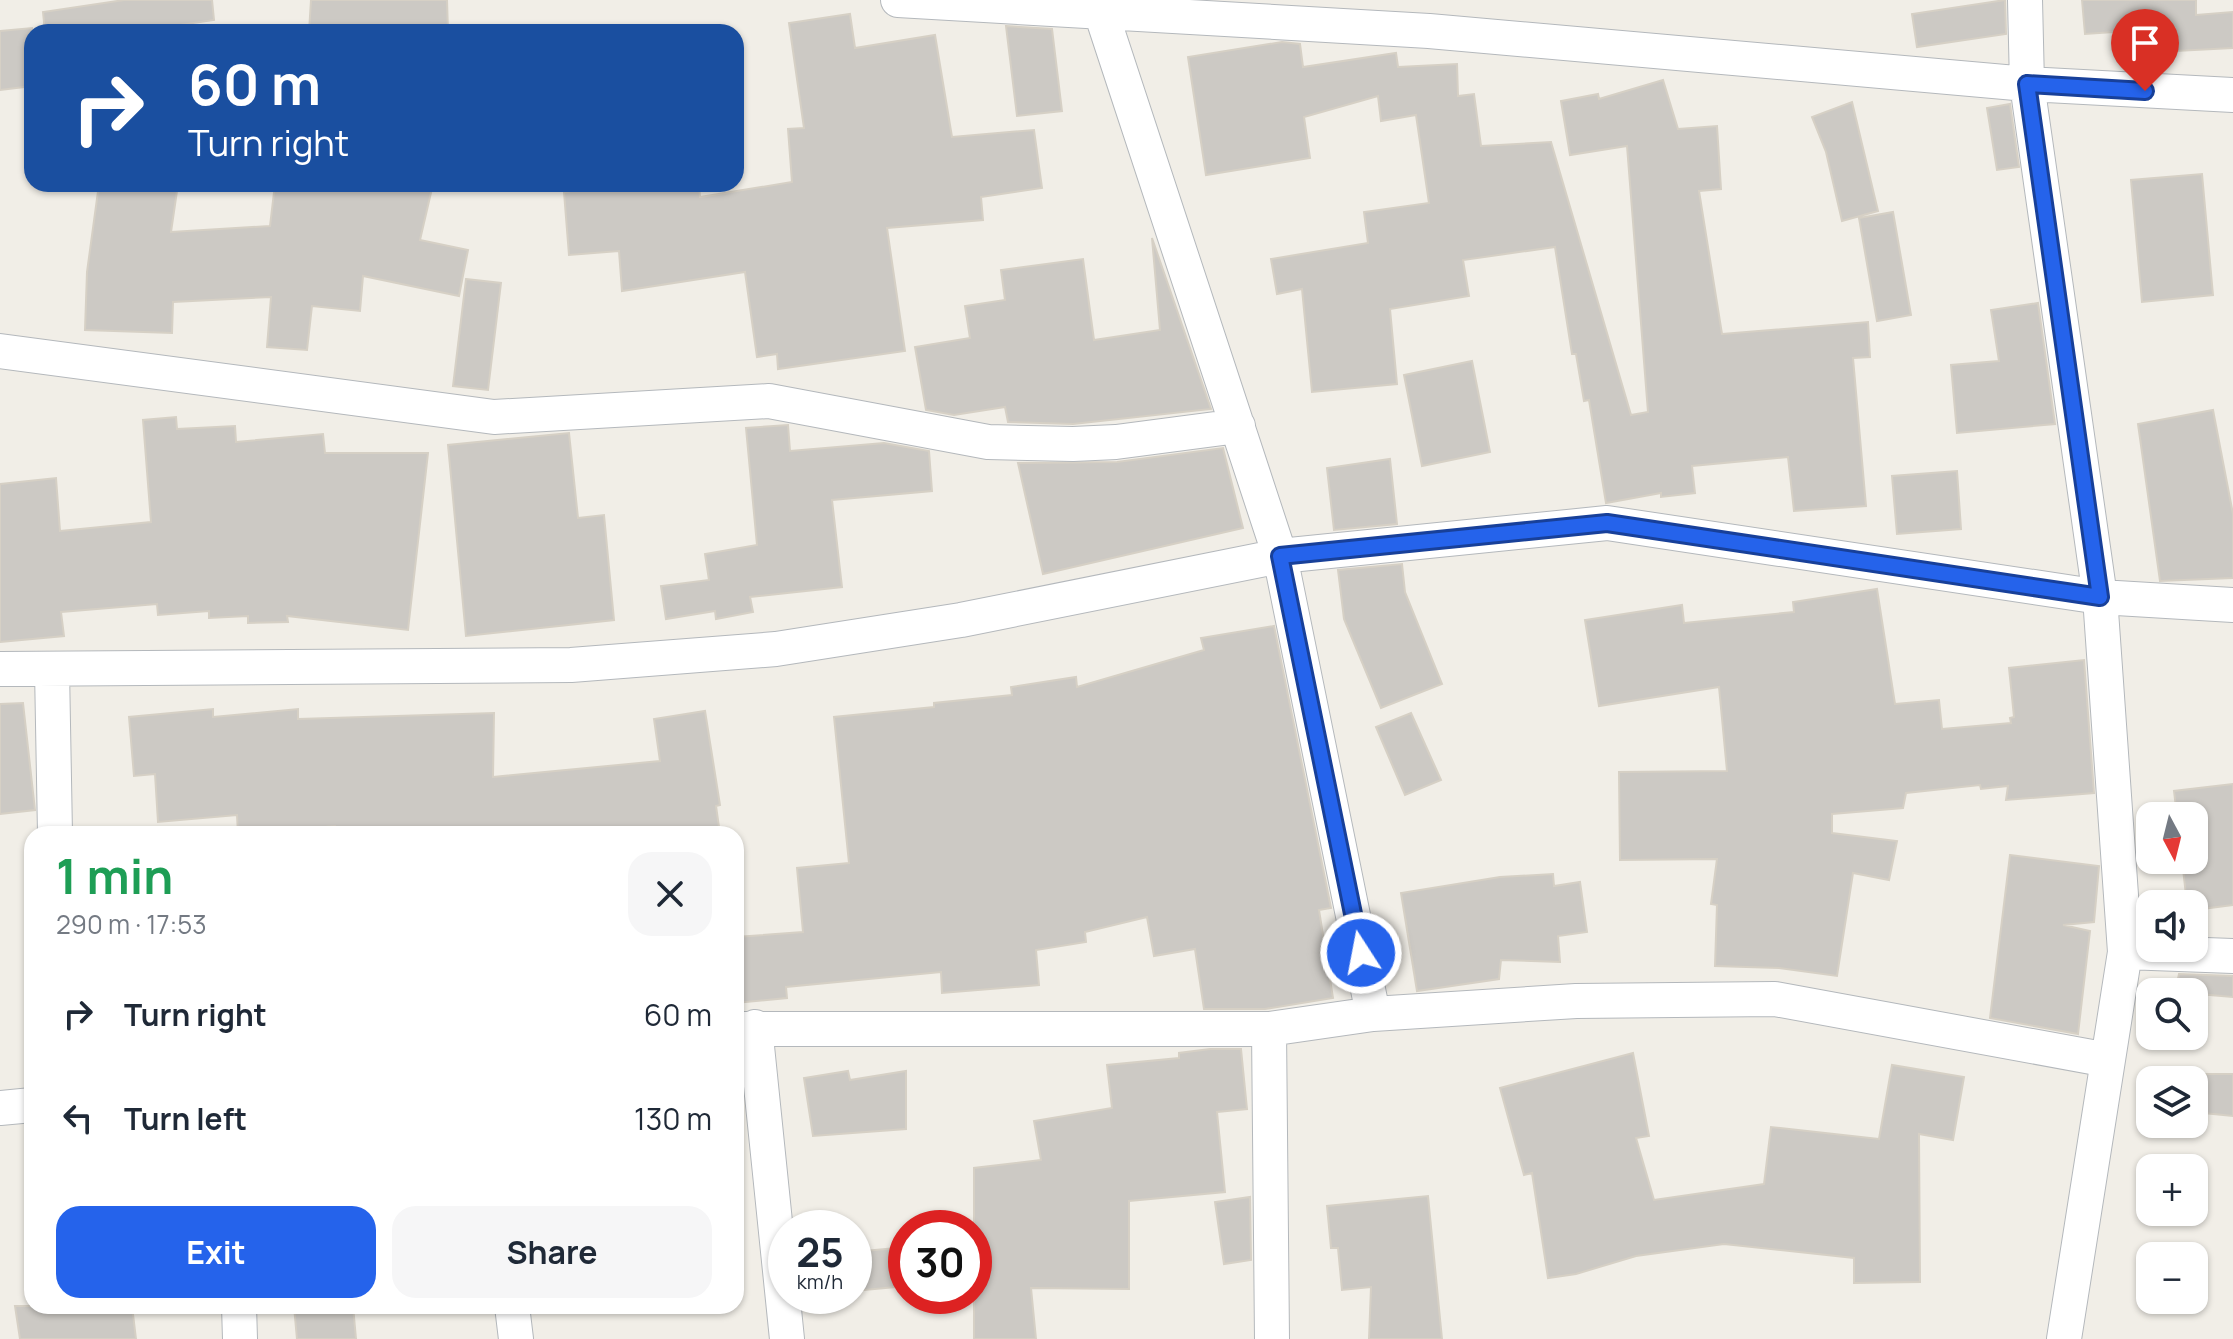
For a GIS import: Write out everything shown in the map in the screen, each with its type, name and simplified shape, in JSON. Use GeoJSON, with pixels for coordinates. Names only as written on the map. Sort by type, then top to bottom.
{"type":"FeatureCollection","features":[{"type":"Feature","properties":{"kind":"street"},"geometry":{"type":"LineString","coordinates":[[898,0],[1101,7],[1429,31],[2027,84],[2233,95]]}},
{"type":"Feature","properties":{"kind":"street"},"geometry":{"type":"LineString","coordinates":[[2025,0],[2027,84],[2100,597],[2125,952],[2064,1339]]}},
{"type":"Feature","properties":{"kind":"street"},"geometry":{"type":"LineString","coordinates":[[1101,7],[1280,556],[1373,1014]]}},
{"type":"Feature","properties":{"kind":"street"},"geometry":{"type":"LineString","coordinates":[[0,351],[494,417],[769,401],[810,406],[904,429],[988,442],[1073,444],[1116,442],[1238,426]]}},
{"type":"Feature","properties":{"kind":"street"},"geometry":{"type":"LineString","coordinates":[[0,669],[571,665],[776,649],[961,620],[1280,556],[1607,523],[2100,597],[2233,605]]}},
{"type":"Feature","properties":{"kind":"street"},"geometry":{"type":"LineString","coordinates":[[52,669],[55,826]]}},
{"type":"Feature","properties":{"kind":"street"},"geometry":{"type":"LineString","coordinates":[[2125,952],[2233,956]]}},
{"type":"Feature","properties":{"kind":"street"},"geometry":{"type":"LineString","coordinates":[[787,1339],[745,1028],[1269,1029],[1373,1014],[1576,1001],[1775,999],[2108,1060]]}},
{"type":"Feature","properties":{"kind":"street"},"geometry":{"type":"LineString","coordinates":[[1269,1029],[1272,1339]]}},
{"type":"Feature","properties":{"kind":"street"},"geometry":{"type":"LineString","coordinates":[[0,1108],[24,1106]]}},
{"type":"Feature","properties":{"kind":"street"},"geometry":{"type":"LineString","coordinates":[[239,1314],[240,1339]]}},
{"type":"Feature","properties":{"kind":"street"},"geometry":{"type":"LineString","coordinates":[[513,1314],[516,1339]]}},
{"type":"Feature","properties":{"kind":"building"},"geometry":{"type":"Polygon","coordinates":[[[124,0],[212,0],[214,20],[187,24],[44,24],[43,12],[124,0]]]}},
{"type":"Feature","properties":{"kind":"building"},"geometry":{"type":"Polygon","coordinates":[[[311,0],[447,0],[448,24],[310,24],[311,0]]]}},
{"type":"Feature","properties":{"kind":"building"},"geometry":{"type":"Polygon","coordinates":[[[2005,0],[2006,34],[1917,47],[1912,14],[2005,0]]]}},
{"type":"Feature","properties":{"kind":"building"},"geometry":{"type":"Polygon","coordinates":[[[2082,0],[2196,0],[2196,15],[2233,12],[2233,48],[2176,51],[2175,28],[2085,34],[2082,0]]]}},
{"type":"Feature","properties":{"kind":"building"},"geometry":{"type":"Polygon","coordinates":[[[850,14],[855,48],[935,35],[952,137],[1034,130],[1042,188],[981,197],[983,220],[887,228],[905,351],[778,369],[777,354],[757,357],[745,272],[622,291],[619,251],[569,255],[564,192],[700,192],[700,197],[792,182],[788,129],[804,128],[789,23],[850,14]]]}},
{"type":"Feature","properties":{"kind":"building"},"geometry":{"type":"Polygon","coordinates":[[[1006,26],[1052,29],[1062,111],[1017,116],[1006,26]]]}},
{"type":"Feature","properties":{"kind":"building"},"geometry":{"type":"Polygon","coordinates":[[[24,29],[24,87],[0,90],[0,31],[24,29]]]}},
{"type":"Feature","properties":{"kind":"building"},"geometry":{"type":"Polygon","coordinates":[[[1282,42],[1300,44],[1303,67],[1396,53],[1398,67],[1457,64],[1458,96],[1474,94],[1481,146],[1551,142],[1631,415],[1648,412],[1627,146],[1570,155],[1561,101],[1598,94],[1599,99],[1663,80],[1678,129],[1717,126],[1721,189],[1699,191],[1722,334],[1868,322],[1870,357],[1853,358],[1866,506],[1794,511],[1788,457],[1692,466],[1695,493],[1661,497],[1661,493],[1606,503],[1589,400],[1584,401],[1576,354],[1572,354],[1555,247],[1463,260],[1469,296],[1390,309],[1397,384],[1312,392],[1302,289],[1277,294],[1271,259],[1368,243],[1364,212],[1429,203],[1416,115],[1381,121],[1378,96],[1304,117],[1310,158],[1206,175],[1188,57],[1282,42]]]}},
{"type":"Feature","properties":{"kind":"building"},"geometry":{"type":"Polygon","coordinates":[[[1852,102],[1878,211],[1842,221],[1826,152],[1812,117],[1852,102]]]}},
{"type":"Feature","properties":{"kind":"building"},"geometry":{"type":"Polygon","coordinates":[[[2010,104],[2019,167],[1997,170],[1987,108],[2010,104]]]}},
{"type":"Feature","properties":{"kind":"building"},"geometry":{"type":"Polygon","coordinates":[[[2202,174],[2213,295],[2142,302],[2131,180],[2202,174]]]}},
{"type":"Feature","properties":{"kind":"building"},"geometry":{"type":"Polygon","coordinates":[[[98,192],[177,192],[171,232],[270,226],[274,192],[431,192],[420,240],[468,250],[459,296],[363,276],[360,311],[312,306],[307,350],[267,347],[271,297],[173,302],[172,333],[85,330],[87,272],[98,192]]]}},
{"type":"Feature","properties":{"kind":"building"},"geometry":{"type":"Polygon","coordinates":[[[1893,212],[1911,315],[1877,321],[1859,218],[1893,212]]]}},
{"type":"Feature","properties":{"kind":"building"},"geometry":{"type":"Polygon","coordinates":[[[1152,238],[1211,409],[1073,424],[1008,422],[1005,407],[954,415],[926,410],[915,347],[970,338],[965,306],[1005,300],[1001,270],[1083,259],[1094,340],[1160,330],[1152,238]]]}},
{"type":"Feature","properties":{"kind":"building"},"geometry":{"type":"Polygon","coordinates":[[[466,279],[501,283],[488,390],[453,386],[466,279]]]}},
{"type":"Feature","properties":{"kind":"building"},"geometry":{"type":"Polygon","coordinates":[[[2038,303],[2055,424],[1957,433],[1951,365],[1999,361],[1991,310],[2038,303]]]}},
{"type":"Feature","properties":{"kind":"building"},"geometry":{"type":"Polygon","coordinates":[[[1472,361],[1490,452],[1422,466],[1404,375],[1472,361]]]}},
{"type":"Feature","properties":{"kind":"building"},"geometry":{"type":"Polygon","coordinates":[[[2213,410],[2233,514],[2233,578],[2160,581],[2138,424],[2213,410]]]}},
{"type":"Feature","properties":{"kind":"building"},"geometry":{"type":"Polygon","coordinates":[[[176,417],[177,429],[235,426],[236,442],[323,434],[325,453],[428,453],[408,630],[287,616],[288,622],[248,623],[248,616],[209,618],[209,611],[158,615],[157,604],[61,612],[64,636],[0,642],[0,484],[56,478],[60,531],[151,522],[143,420],[176,417]]]}},
{"type":"Feature","properties":{"kind":"building"},"geometry":{"type":"Polygon","coordinates":[[[788,425],[790,451],[884,443],[929,451],[932,491],[832,500],[842,587],[750,597],[753,612],[716,619],[715,611],[666,619],[661,586],[709,580],[705,554],[757,545],[746,428],[788,425]]]}},
{"type":"Feature","properties":{"kind":"building"},"geometry":{"type":"Polygon","coordinates":[[[569,433],[578,518],[604,515],[614,620],[466,636],[448,445],[569,433]]]}},
{"type":"Feature","properties":{"kind":"building"},"geometry":{"type":"Polygon","coordinates":[[[1223,448],[1243,528],[1043,574],[1018,463],[1117,462],[1223,448]]]}},
{"type":"Feature","properties":{"kind":"building"},"geometry":{"type":"Polygon","coordinates":[[[1390,459],[1397,524],[1334,530],[1327,468],[1390,459]]]}},
{"type":"Feature","properties":{"kind":"building"},"geometry":{"type":"Polygon","coordinates":[[[1957,471],[1961,529],[1897,534],[1892,476],[1957,471]]]}},
{"type":"Feature","properties":{"kind":"building"},"geometry":{"type":"Polygon","coordinates":[[[1402,564],[1405,592],[1442,684],[1381,708],[1344,619],[1338,570],[1402,564]]]}},
{"type":"Feature","properties":{"kind":"building"},"geometry":{"type":"Polygon","coordinates":[[[1877,589],[1895,704],[1939,700],[1942,729],[2011,723],[2010,718],[2014,717],[2009,668],[2084,660],[2094,793],[2006,800],[2008,786],[1981,789],[1980,785],[1906,793],[1903,808],[1832,814],[1832,833],[1897,841],[1889,880],[1853,873],[1837,976],[1779,968],[1715,966],[1717,905],[1711,904],[1717,859],[1620,860],[1619,772],[1727,771],[1719,687],[1599,706],[1585,620],[1682,605],[1684,623],[1794,612],[1793,602],[1877,589]]]}},
{"type":"Feature","properties":{"kind":"building"},"geometry":{"type":"Polygon","coordinates":[[[1274,626],[1331,908],[1319,910],[1333,998],[1265,1009],[1204,1009],[1195,949],[1154,956],[1147,917],[1085,932],[1086,942],[1036,950],[1039,985],[942,993],[941,972],[786,987],[787,998],[744,1002],[744,936],[803,932],[797,868],[849,863],[834,717],[1012,695],[1011,687],[1076,677],[1077,687],[1204,650],[1201,638],[1274,626]]]}},
{"type":"Feature","properties":{"kind":"building"},"geometry":{"type":"Polygon","coordinates":[[[23,703],[35,810],[0,814],[0,704],[23,703]]]}},
{"type":"Feature","properties":{"kind":"building"},"geometry":{"type":"Polygon","coordinates":[[[213,709],[213,717],[298,709],[298,719],[494,713],[493,777],[660,761],[654,719],[705,711],[720,805],[716,806],[719,826],[238,826],[237,815],[158,822],[155,774],[134,776],[129,717],[213,709]]]}},
{"type":"Feature","properties":{"kind":"building"},"geometry":{"type":"Polygon","coordinates":[[[1411,713],[1441,780],[1405,795],[1376,727],[1411,713]]]}},
{"type":"Feature","properties":{"kind":"building"},"geometry":{"type":"Polygon","coordinates":[[[2233,784],[2233,905],[2208,908],[2208,890],[2185,890],[2184,874],[2208,874],[2208,802],[2175,802],[2174,791],[2233,784]]]}},
{"type":"Feature","properties":{"kind":"building"},"geometry":{"type":"Polygon","coordinates":[[[2010,855],[2099,866],[2094,922],[2063,925],[2090,931],[2078,1034],[1990,1018],[2010,855]]]}},
{"type":"Feature","properties":{"kind":"building"},"geometry":{"type":"Polygon","coordinates":[[[1553,874],[1554,886],[1580,882],[1587,932],[1558,936],[1560,962],[1501,960],[1499,979],[1417,991],[1401,893],[1500,877],[1553,874]]]}},
{"type":"Feature","properties":{"kind":"building"},"geometry":{"type":"Polygon","coordinates":[[[2179,974],[2233,976],[2233,997],[2208,995],[2208,978],[2178,978],[2179,974]]]}},
{"type":"Feature","properties":{"kind":"building"},"geometry":{"type":"Polygon","coordinates":[[[1241,1049],[1247,1109],[1217,1112],[1225,1192],[1129,1201],[1129,1289],[1031,1288],[1036,1339],[974,1339],[974,1314],[992,1314],[992,1210],[974,1210],[974,1168],[1041,1160],[1034,1121],[1112,1108],[1107,1065],[1179,1058],[1179,1053],[1241,1049]]]}},
{"type":"Feature","properties":{"kind":"building"},"geometry":{"type":"Polygon","coordinates":[[[1633,1053],[1649,1136],[1636,1138],[1654,1200],[1764,1184],[1771,1127],[1879,1139],[1892,1065],[1964,1077],[1953,1140],[1919,1134],[1920,1282],[1854,1283],[1854,1258],[1724,1244],[1636,1256],[1576,1274],[1548,1278],[1532,1173],[1524,1175],[1500,1088],[1633,1053]]]}},
{"type":"Feature","properties":{"kind":"building"},"geometry":{"type":"Polygon","coordinates":[[[848,1071],[850,1080],[906,1071],[906,1129],[813,1136],[804,1078],[848,1071]]]}},
{"type":"Feature","properties":{"kind":"building"},"geometry":{"type":"Polygon","coordinates":[[[2208,1074],[2233,1074],[2233,1116],[2208,1113],[2208,1074]]]}},
{"type":"Feature","properties":{"kind":"building"},"geometry":{"type":"Polygon","coordinates":[[[1428,1196],[1442,1339],[1369,1339],[1371,1287],[1342,1290],[1338,1248],[1331,1248],[1327,1206],[1428,1196]]]}},
{"type":"Feature","properties":{"kind":"building"},"geometry":{"type":"Polygon","coordinates":[[[1250,1197],[1251,1260],[1224,1264],[1215,1202],[1250,1197]]]}},
{"type":"Feature","properties":{"kind":"building"},"geometry":{"type":"Polygon","coordinates":[[[888,1249],[888,1288],[872,1289],[872,1250],[888,1249]]]}},
{"type":"Feature","properties":{"kind":"building"},"geometry":{"type":"Polygon","coordinates":[[[15,1306],[24,1306],[24,1314],[133,1314],[136,1339],[20,1339],[15,1306]]]}},
{"type":"Feature","properties":{"kind":"building"},"geometry":{"type":"Polygon","coordinates":[[[295,1314],[354,1314],[356,1339],[297,1339],[295,1314]]]}},
{"type":"Feature","properties":{"kind":"route"},"geometry":{"type":"LineString","coordinates":[[1361,953],[1280,556],[1607,523],[2100,597],[2027,84],[2145,91]]}}]}
